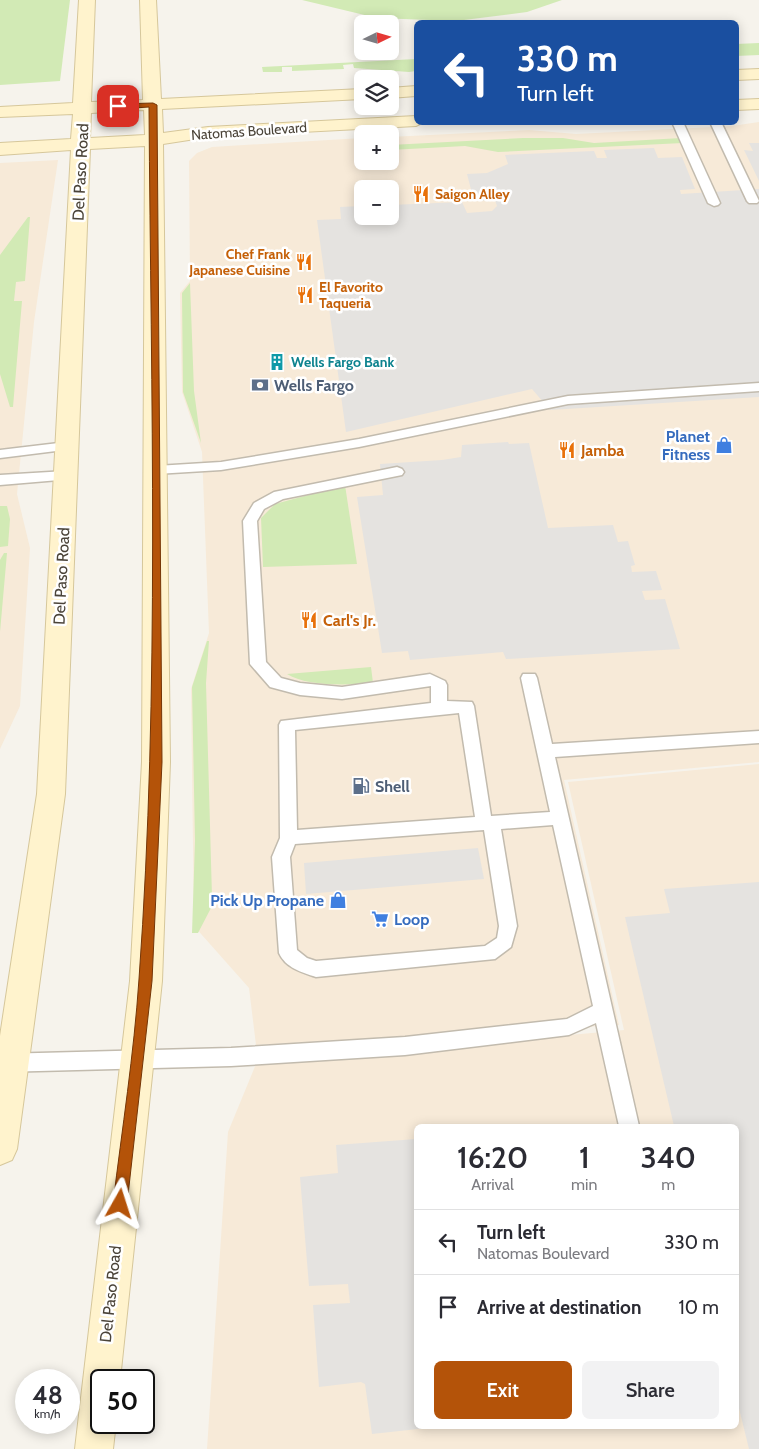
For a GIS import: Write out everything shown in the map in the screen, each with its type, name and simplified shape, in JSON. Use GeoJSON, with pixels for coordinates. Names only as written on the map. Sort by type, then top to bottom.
{"type":"FeatureCollection","features":[{"type":"Feature","properties":{"kind":"main road","name":"Del Paso Road"},"geometry":{"type":"LineString","coordinates":[[0,1149],[6,1062],[51,794],[87,0]]}},
{"type":"Feature","properties":{"kind":"main road","name":"Del Paso Road"},"geometry":{"type":"LineString","coordinates":[[94,1449],[146,981],[156,762],[154,140],[148,0]]}},
{"type":"Feature","properties":{"kind":"main road"},"geometry":{"type":"LineString","coordinates":[[739,75],[759,74]]}},
{"type":"Feature","properties":{"kind":"main road"},"geometry":{"type":"LineString","coordinates":[[399,92],[414,91]]}},
{"type":"Feature","properties":{"kind":"main road","name":"Natomas Boulevard"},"geometry":{"type":"LineString","coordinates":[[0,112],[354,94]]}},
{"type":"Feature","properties":{"kind":"main road"},"geometry":{"type":"LineString","coordinates":[[739,105],[759,104]]}},
{"type":"Feature","properties":{"kind":"main road","name":"Natomas Boulevard"},"geometry":{"type":"LineString","coordinates":[[0,149],[154,140],[208,132],[414,121]]}},
{"type":"Feature","properties":{"kind":"lane"},"geometry":{"type":"LineString","coordinates":[[678,125],[714,203]]}},
{"type":"Feature","properties":{"kind":"lane"},"geometry":{"type":"LineString","coordinates":[[716,125],[753,201]]}},
{"type":"Feature","properties":{"kind":"lane"},"geometry":{"type":"LineString","coordinates":[[156,470],[221,466],[329,448],[568,400],[759,388]]}},
{"type":"Feature","properties":{"kind":"lane"},"geometry":{"type":"LineString","coordinates":[[0,454],[67,446]]}},
{"type":"Feature","properties":{"kind":"lane"},"geometry":{"type":"LineString","coordinates":[[398,472],[279,494],[259,506],[250,521],[258,664],[276,683],[342,693],[435,682],[439,708]]}},
{"type":"Feature","properties":{"kind":"lane"},"geometry":{"type":"LineString","coordinates":[[0,480],[66,476]]}},
{"type":"Feature","properties":{"kind":"lane"},"geometry":{"type":"LineString","coordinates":[[529,678],[629,1124]]}},
{"type":"Feature","properties":{"kind":"lane"},"geometry":{"type":"LineString","coordinates":[[466,706],[508,926],[505,942],[489,953],[316,969],[301,964],[288,953],[281,857],[289,838],[286,725],[439,708],[466,706]]}},
{"type":"Feature","properties":{"kind":"lane"},"geometry":{"type":"LineString","coordinates":[[544,751],[759,737]]}},
{"type":"Feature","properties":{"kind":"lane"},"geometry":{"type":"LineString","coordinates":[[289,838],[559,818]]}},
{"type":"Feature","properties":{"kind":"lane"},"geometry":{"type":"LineString","coordinates":[[6,1062],[231,1057],[405,1046],[569,1027],[603,1010]]}},
{"type":"Feature","properties":{"kind":"shaded area"},"geometry":{"type":"Polygon","coordinates":[[[759,122],[759,762],[564,780],[619,1025],[256,1045],[249,988],[194,926],[191,689],[209,633],[202,452],[182,392],[180,293],[190,281],[189,161],[197,153],[212,147],[354,138],[354,170],[399,170],[399,137],[529,130],[576,134],[732,126],[759,122]]]}},
{"type":"Feature","properties":{"kind":"shaded area"},"geometry":{"type":"Polygon","coordinates":[[[749,143],[759,143],[759,181],[744,150],[753,151],[749,143]]]}},
{"type":"Feature","properties":{"kind":"shaded area"},"geometry":{"type":"Polygon","coordinates":[[[654,148],[658,158],[682,157],[695,189],[680,190],[681,194],[759,189],[759,397],[550,410],[532,389],[346,432],[317,220],[341,219],[340,207],[354,206],[354,225],[399,225],[399,205],[462,202],[467,213],[492,211],[497,206],[495,200],[474,201],[467,174],[487,173],[508,164],[505,155],[594,151],[597,158],[607,158],[604,150],[654,148]]]}},
{"type":"Feature","properties":{"kind":"shaded area"},"geometry":{"type":"Polygon","coordinates":[[[58,160],[34,322],[17,494],[30,548],[20,706],[0,749],[0,163],[58,160]]]}},
{"type":"Feature","properties":{"kind":"shaded area"},"geometry":{"type":"Polygon","coordinates":[[[508,442],[509,444],[529,443],[548,528],[613,525],[618,542],[628,541],[635,565],[631,566],[632,572],[656,571],[662,590],[642,591],[645,600],[665,599],[680,649],[506,659],[503,652],[410,660],[408,651],[382,653],[357,497],[383,495],[380,464],[461,457],[462,445],[508,442]]]}},
{"type":"Feature","properties":{"kind":"shaded area"},"geometry":{"type":"Polygon","coordinates":[[[759,764],[759,1449],[207,1449],[228,1132],[256,1064],[624,1030],[568,782],[759,764]]]}},
{"type":"Feature","properties":{"kind":"shaded area"},"geometry":{"type":"Polygon","coordinates":[[[478,848],[484,879],[306,894],[304,863],[478,848]]]}},
{"type":"Feature","properties":{"kind":"shaded area"},"geometry":{"type":"Polygon","coordinates":[[[759,882],[759,1449],[749,1449],[739,1408],[739,1124],[674,1124],[625,917],[670,913],[664,889],[759,882]]]}},
{"type":"Feature","properties":{"kind":"shaded area"},"geometry":{"type":"Polygon","coordinates":[[[414,1139],[414,1429],[418,1429],[372,1434],[365,1384],[361,1382],[319,1387],[313,1305],[350,1303],[348,1284],[309,1286],[300,1177],[338,1173],[336,1145],[414,1139]]]}},
{"type":"Feature","properties":{"kind":"green space"},"geometry":{"type":"Polygon","coordinates":[[[0,0],[70,0],[60,81],[0,85],[0,0]]]}},
{"type":"Feature","properties":{"kind":"green space"},"geometry":{"type":"Polygon","coordinates":[[[302,0],[562,0],[527,12],[464,20],[399,19],[399,15],[364,15],[302,0]]]}},
{"type":"Feature","properties":{"kind":"green space"},"geometry":{"type":"Polygon","coordinates":[[[759,43],[759,55],[739,56],[739,44],[759,43]]]}},
{"type":"Feature","properties":{"kind":"green space"},"geometry":{"type":"Polygon","coordinates":[[[414,59],[414,71],[409,72],[354,68],[353,64],[343,65],[344,69],[292,71],[292,67],[282,67],[282,72],[263,72],[262,67],[414,59]]]}},
{"type":"Feature","properties":{"kind":"green space"},"geometry":{"type":"Polygon","coordinates":[[[523,138],[563,138],[594,143],[681,138],[683,143],[498,152],[465,146],[399,150],[399,145],[523,138]]]}},
{"type":"Feature","properties":{"kind":"green space"},"geometry":{"type":"Polygon","coordinates":[[[28,217],[30,217],[25,281],[16,282],[14,301],[22,301],[13,407],[10,407],[0,374],[0,255],[28,217]]]}},
{"type":"Feature","properties":{"kind":"green space"},"geometry":{"type":"Polygon","coordinates":[[[190,283],[194,391],[201,443],[183,392],[182,293],[190,283]]]}},
{"type":"Feature","properties":{"kind":"green space"},"geometry":{"type":"Polygon","coordinates":[[[345,485],[357,564],[263,567],[261,518],[275,504],[345,485]]]}},
{"type":"Feature","properties":{"kind":"green space"},"geometry":{"type":"Polygon","coordinates":[[[0,506],[7,506],[10,519],[8,546],[0,547],[0,506]]]}},
{"type":"Feature","properties":{"kind":"green space"},"geometry":{"type":"Polygon","coordinates":[[[4,553],[7,553],[0,632],[0,560],[4,553]]]}},
{"type":"Feature","properties":{"kind":"green space"},"geometry":{"type":"Polygon","coordinates":[[[207,641],[209,641],[206,683],[212,897],[211,908],[198,933],[192,933],[195,841],[192,687],[207,641]]]}},
{"type":"Feature","properties":{"kind":"green space"},"geometry":{"type":"Polygon","coordinates":[[[371,667],[373,683],[317,683],[295,678],[287,674],[371,667]]]}},
{"type":"Feature","properties":{"kind":"place","name":"Saigon Alley"},"geometry":{"type":"Point","coordinates":[421,194]}},
{"type":"Feature","properties":{"kind":"place","name":"Chef Frank Japanese Cuisine"},"geometry":{"type":"Point","coordinates":[304,262]}},
{"type":"Feature","properties":{"kind":"place","name":"El Favorito Taqueria"},"geometry":{"type":"Point","coordinates":[305,295]}},
{"type":"Feature","properties":{"kind":"place","name":"Wells Fargo Bank"},"geometry":{"type":"Point","coordinates":[277,362]}},
{"type":"Feature","properties":{"kind":"place","name":"Wells Fargo"},"geometry":{"type":"Point","coordinates":[260,385]}},
{"type":"Feature","properties":{"kind":"place","name":"Planet Fitness"},"geometry":{"type":"Point","coordinates":[724,445]}},
{"type":"Feature","properties":{"kind":"place","name":"Jamba"},"geometry":{"type":"Point","coordinates":[567,450]}},
{"type":"Feature","properties":{"kind":"place","name":"Carl's Jr."},"geometry":{"type":"Point","coordinates":[309,620]}},
{"type":"Feature","properties":{"kind":"place","name":"Shell"},"geometry":{"type":"Point","coordinates":[361,786]}},
{"type":"Feature","properties":{"kind":"place","name":"Pick Up Propane"},"geometry":{"type":"Point","coordinates":[338,900]}},
{"type":"Feature","properties":{"kind":"place","name":"Loop"},"geometry":{"type":"Point","coordinates":[380,919]}},
{"type":"Feature","properties":{"kind":"route"},"geometry":{"type":"LineString","coordinates":[[118,106],[153,105],[156,470],[156,762],[148,941],[146,981],[120,1204]]}}]}
